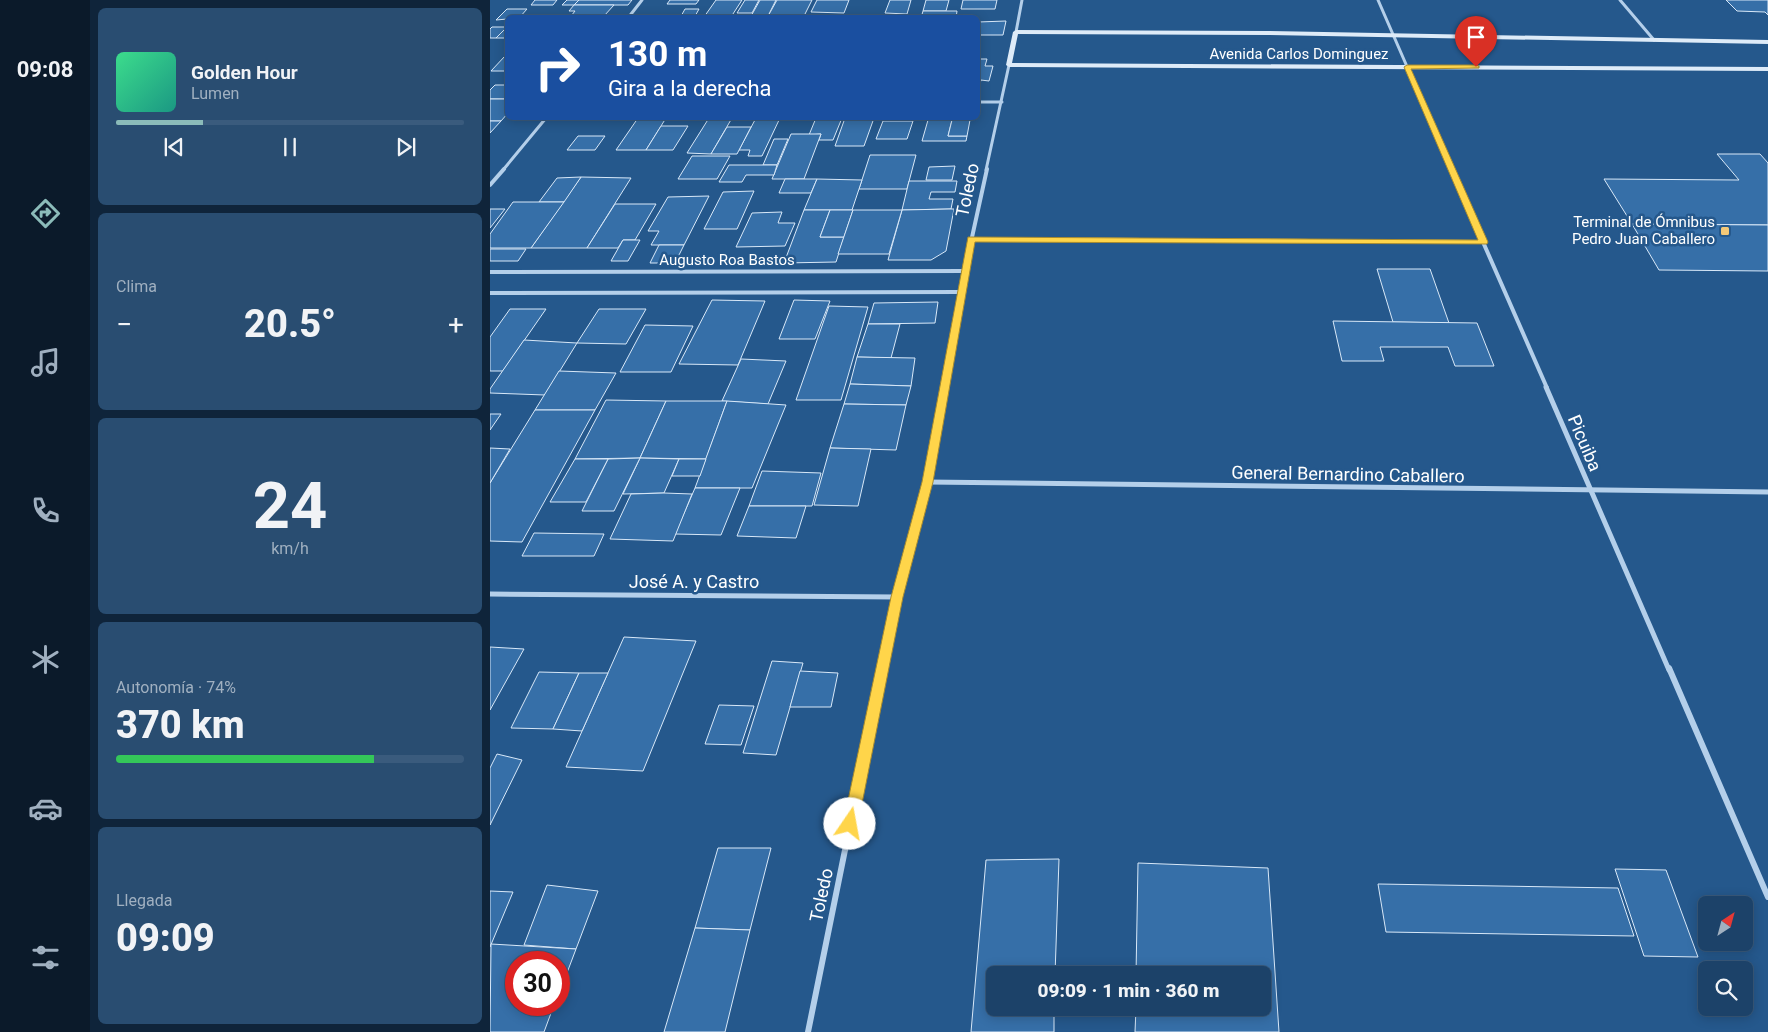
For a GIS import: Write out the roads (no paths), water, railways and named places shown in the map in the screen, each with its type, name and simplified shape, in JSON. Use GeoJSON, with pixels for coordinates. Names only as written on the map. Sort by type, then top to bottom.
{"type":"FeatureCollection","features":[{"type":"Feature","properties":{"kind":"main road","name":"Avenida Carlos Dominguez"},"geometry":{"type":"LineString","coordinates":[[1016,32],[1393,35],[1768,42]]}},
{"type":"Feature","properties":{"kind":"main road","name":"Toledo"},"geometry":{"type":"LineString","coordinates":[[1010,65],[1016,32]]}},
{"type":"Feature","properties":{"kind":"main road","name":"Avenida Carlos Dominguez"},"geometry":{"type":"LineString","coordinates":[[1010,65],[1768,69]]}},
{"type":"Feature","properties":{"kind":"street"},"geometry":{"type":"LineString","coordinates":[[630,15],[642,0]]}},
{"type":"Feature","properties":{"kind":"street","name":"Toledo"},"geometry":{"type":"LineString","coordinates":[[1016,32],[1022,0]]}},
{"type":"Feature","properties":{"kind":"street","name":"Picuiba"},"geometry":{"type":"LineString","coordinates":[[1378,0],[1768,897]]}},
{"type":"Feature","properties":{"kind":"street"},"geometry":{"type":"LineString","coordinates":[[1620,0],[1654,40]]}},
{"type":"Feature","properties":{"kind":"street","name":"Toledo"},"geometry":{"type":"LineString","coordinates":[[808,1032],[897,597],[927,482],[960,292],[1010,65]]}},
{"type":"Feature","properties":{"kind":"street"},"geometry":{"type":"LineString","coordinates":[[980,102],[1002,102]]}},
{"type":"Feature","properties":{"kind":"street"},"geometry":{"type":"LineString","coordinates":[[490,185],[544,120]]}},
{"type":"Feature","properties":{"kind":"street"},"geometry":{"type":"LineString","coordinates":[[971,239],[1484,242]]}},
{"type":"Feature","properties":{"kind":"street","name":"Augusto Roa Bastos"},"geometry":{"type":"LineString","coordinates":[[490,272],[965,271]]}},
{"type":"Feature","properties":{"kind":"street","name":"Augusto Roa Bastos"},"geometry":{"type":"LineString","coordinates":[[490,293],[960,292]]}},
{"type":"Feature","properties":{"kind":"street","name":"General Bernardino Caballero"},"geometry":{"type":"LineString","coordinates":[[927,482],[1768,492]]}},
{"type":"Feature","properties":{"kind":"street","name":"José A. y Castro"},"geometry":{"type":"LineString","coordinates":[[490,594],[897,597]]}},
{"type":"Feature","properties":{"kind":"place","name":"Terminal de Ómnibus Pedro Juan Caballero"},"geometry":{"type":"Point","coordinates":[1725,231]}}]}
